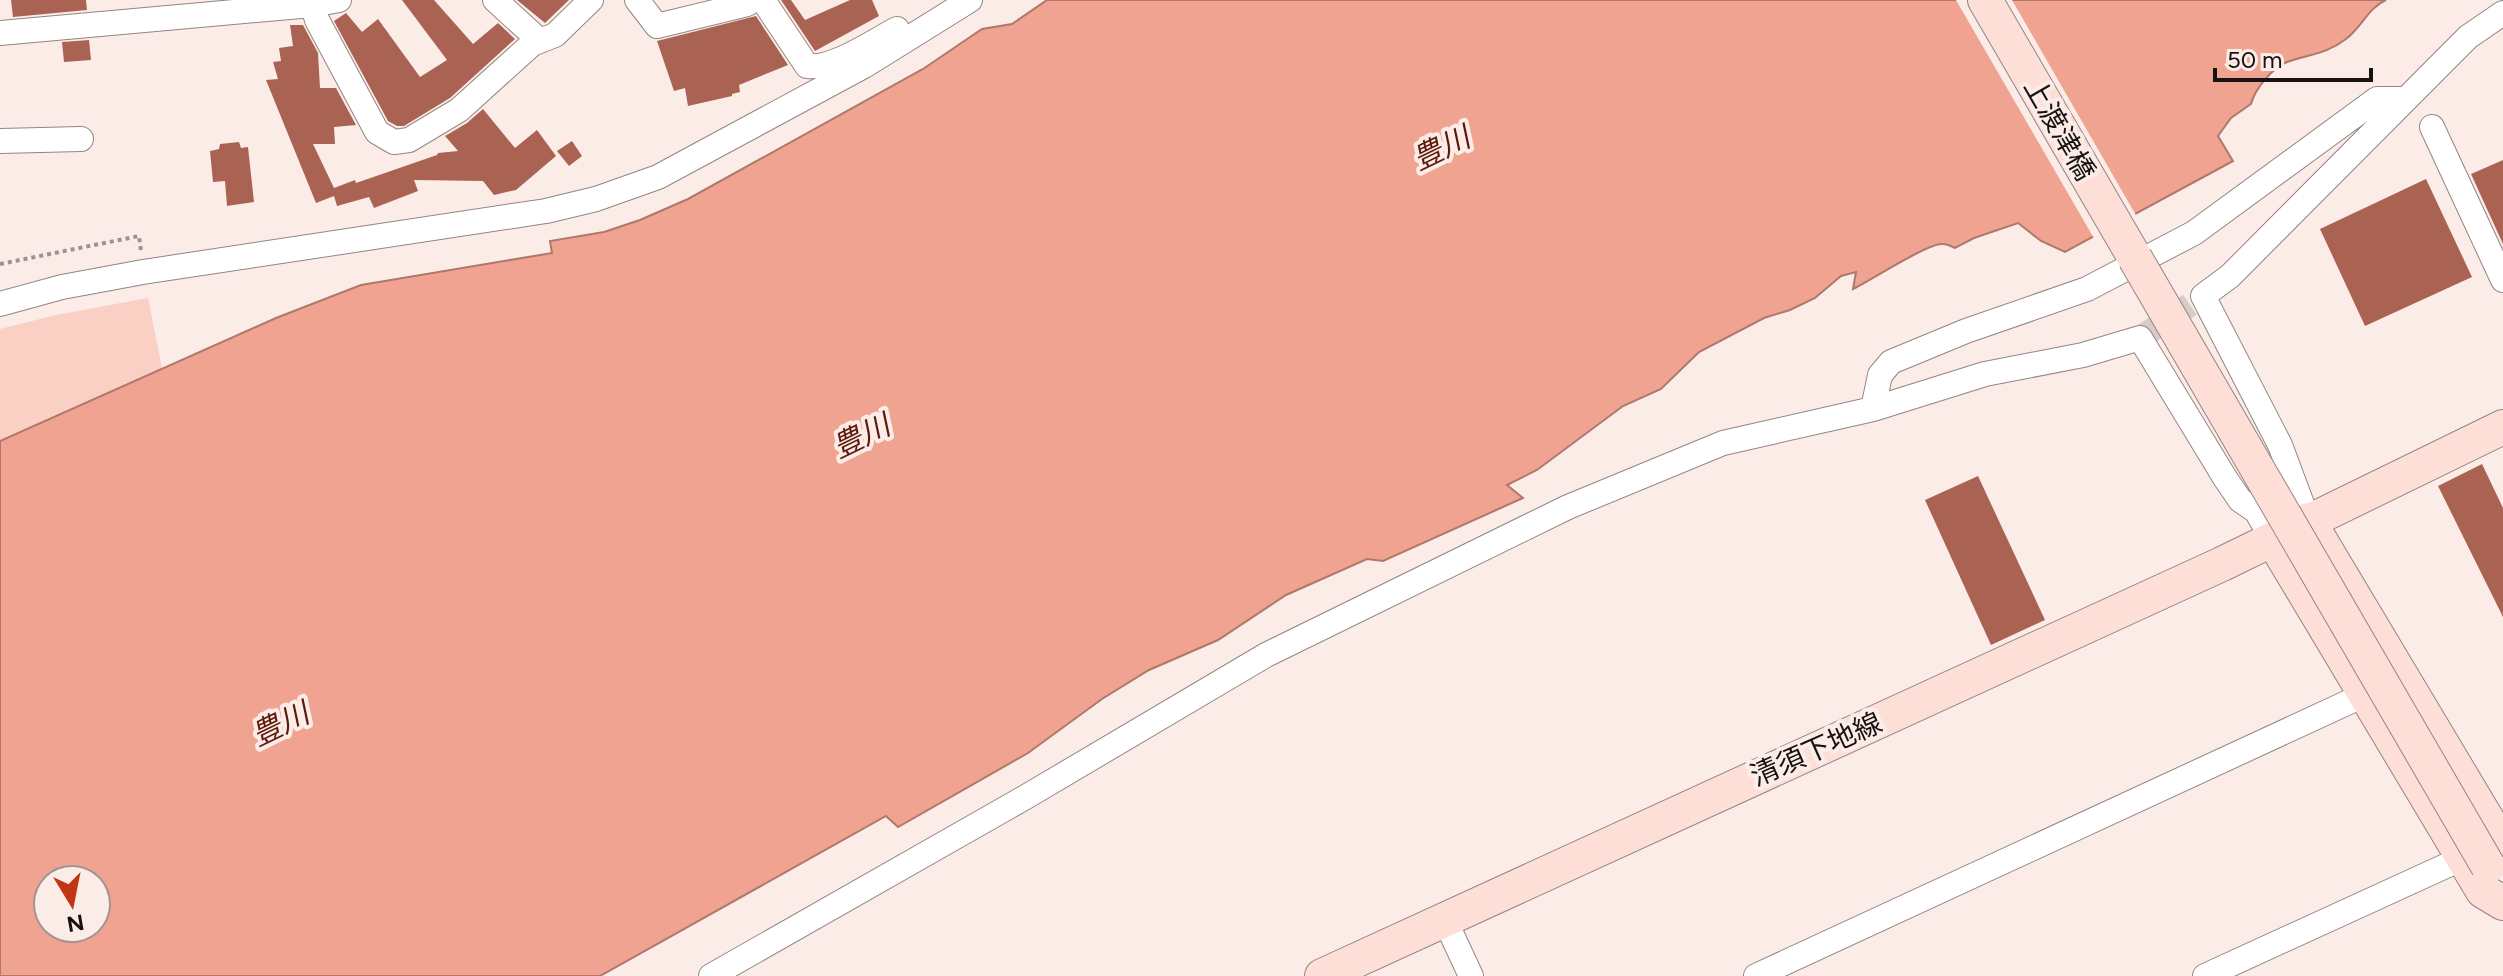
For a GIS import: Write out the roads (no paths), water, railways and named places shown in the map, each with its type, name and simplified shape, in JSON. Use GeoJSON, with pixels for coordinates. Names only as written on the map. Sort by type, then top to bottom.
{"type":"FeatureCollection","features":[{"type":"Feature","properties":{"kind":"main road","name":"上渡津橋"},"geometry":{"type":"LineString","coordinates":[[1985,0],[2489,866]]}},
{"type":"Feature","properties":{"kind":"main road","name":"清須下地線"},"geometry":{"type":"LineString","coordinates":[[1322,976],[2273,540],[2308,520],[2503,427]]}},
{"type":"Feature","properties":{"kind":"main road"},"geometry":{"type":"LineString","coordinates":[[2308,520],[2489,866],[2483,891],[2503,903]]}},
{"type":"Feature","properties":{"kind":"main road"},"geometry":{"type":"LineString","coordinates":[[2273,540],[2364,695],[2489,866]]}},
{"type":"Feature","properties":{"kind":"street"},"geometry":{"type":"LineString","coordinates":[[0,33],[339,0]]}},
{"type":"Feature","properties":{"kind":"street"},"geometry":{"type":"LineString","coordinates":[[495,0],[540,41]]}},
{"type":"Feature","properties":{"kind":"street"},"geometry":{"type":"LineString","coordinates":[[312,2],[317,20],[377,132],[394,142],[409,140],[459,110],[532,44],[555,35],[591,0]]}},
{"type":"Feature","properties":{"kind":"street"},"geometry":{"type":"LineString","coordinates":[[637,0],[657,26],[753,0]]}},
{"type":"Feature","properties":{"kind":"street"},"geometry":{"type":"LineString","coordinates":[[763,0],[801,59],[807,66],[816,67],[835,61],[933,11],[964,4]]}},
{"type":"Feature","properties":{"kind":"street"},"geometry":{"type":"LineString","coordinates":[[0,304],[62,287],[143,272],[546,211],[596,199],[658,177],[864,66],[964,4]]}},
{"type":"Feature","properties":{"kind":"street"},"geometry":{"type":"LineString","coordinates":[[2308,520],[2280,445],[2203,296],[2230,276],[2468,37],[2503,13]]}},
{"type":"Feature","properties":{"kind":"street"},"geometry":{"type":"LineString","coordinates":[[1873,409],[1880,375],[1891,362],[1966,331],[2087,289],[2136,260],[2194,233],[2377,99],[2405,99]]}},
{"type":"Feature","properties":{"kind":"street"},"geometry":{"type":"LineString","coordinates":[[2432,127],[2503,280]]}},
{"type":"Feature","properties":{"kind":"street"},"geometry":{"type":"LineString","coordinates":[[0,141],[81,139]]}},
{"type":"Feature","properties":{"kind":"street"},"geometry":{"type":"LineString","coordinates":[[711,976],[1024,798],[1266,655],[1568,507],[1723,443],[1873,409],[1985,374],[2083,355],[2140,338],[2225,478],[2240,500],[2256,511],[2273,540]]}},
{"type":"Feature","properties":{"kind":"street"},"geometry":{"type":"LineString","coordinates":[[1756,976],[2364,695]]}},
{"type":"Feature","properties":{"kind":"street"},"geometry":{"type":"LineString","coordinates":[[2205,976],[2489,866]]}},
{"type":"Feature","properties":{"kind":"street"},"geometry":{"type":"LineString","coordinates":[[1444,918],[1471,976]]}},
{"type":"Feature","properties":{"kind":"water","name":"豊川"},"geometry":{"type":"Polygon","coordinates":[[[1047,0],[2386,0],[2338,44],[2287,62],[2270,74],[2251,104],[2231,118],[2218,136],[2233,161],[2065,252],[2041,241],[2018,223],[1955,248],[1943,244],[1925,249],[1853,289],[1856,272],[1841,276],[1815,298],[1764,318],[1699,352],[1661,389],[1623,406],[1537,470],[1507,485],[1523,498],[1383,561],[1367,559],[1286,595],[1218,640],[1149,670],[1102,699],[1028,753],[898,827],[886,816],[600,976],[0,976],[0,441],[276,318],[361,285],[552,253],[550,241],[604,232],[640,220],[688,199],[923,69],[982,29],[1012,24],[1047,0]]]}},
{"type":"Feature","properties":{"kind":"tunnel"},"geometry":{"type":"LineString","coordinates":[[2140,338],[2203,296]]}}]}
